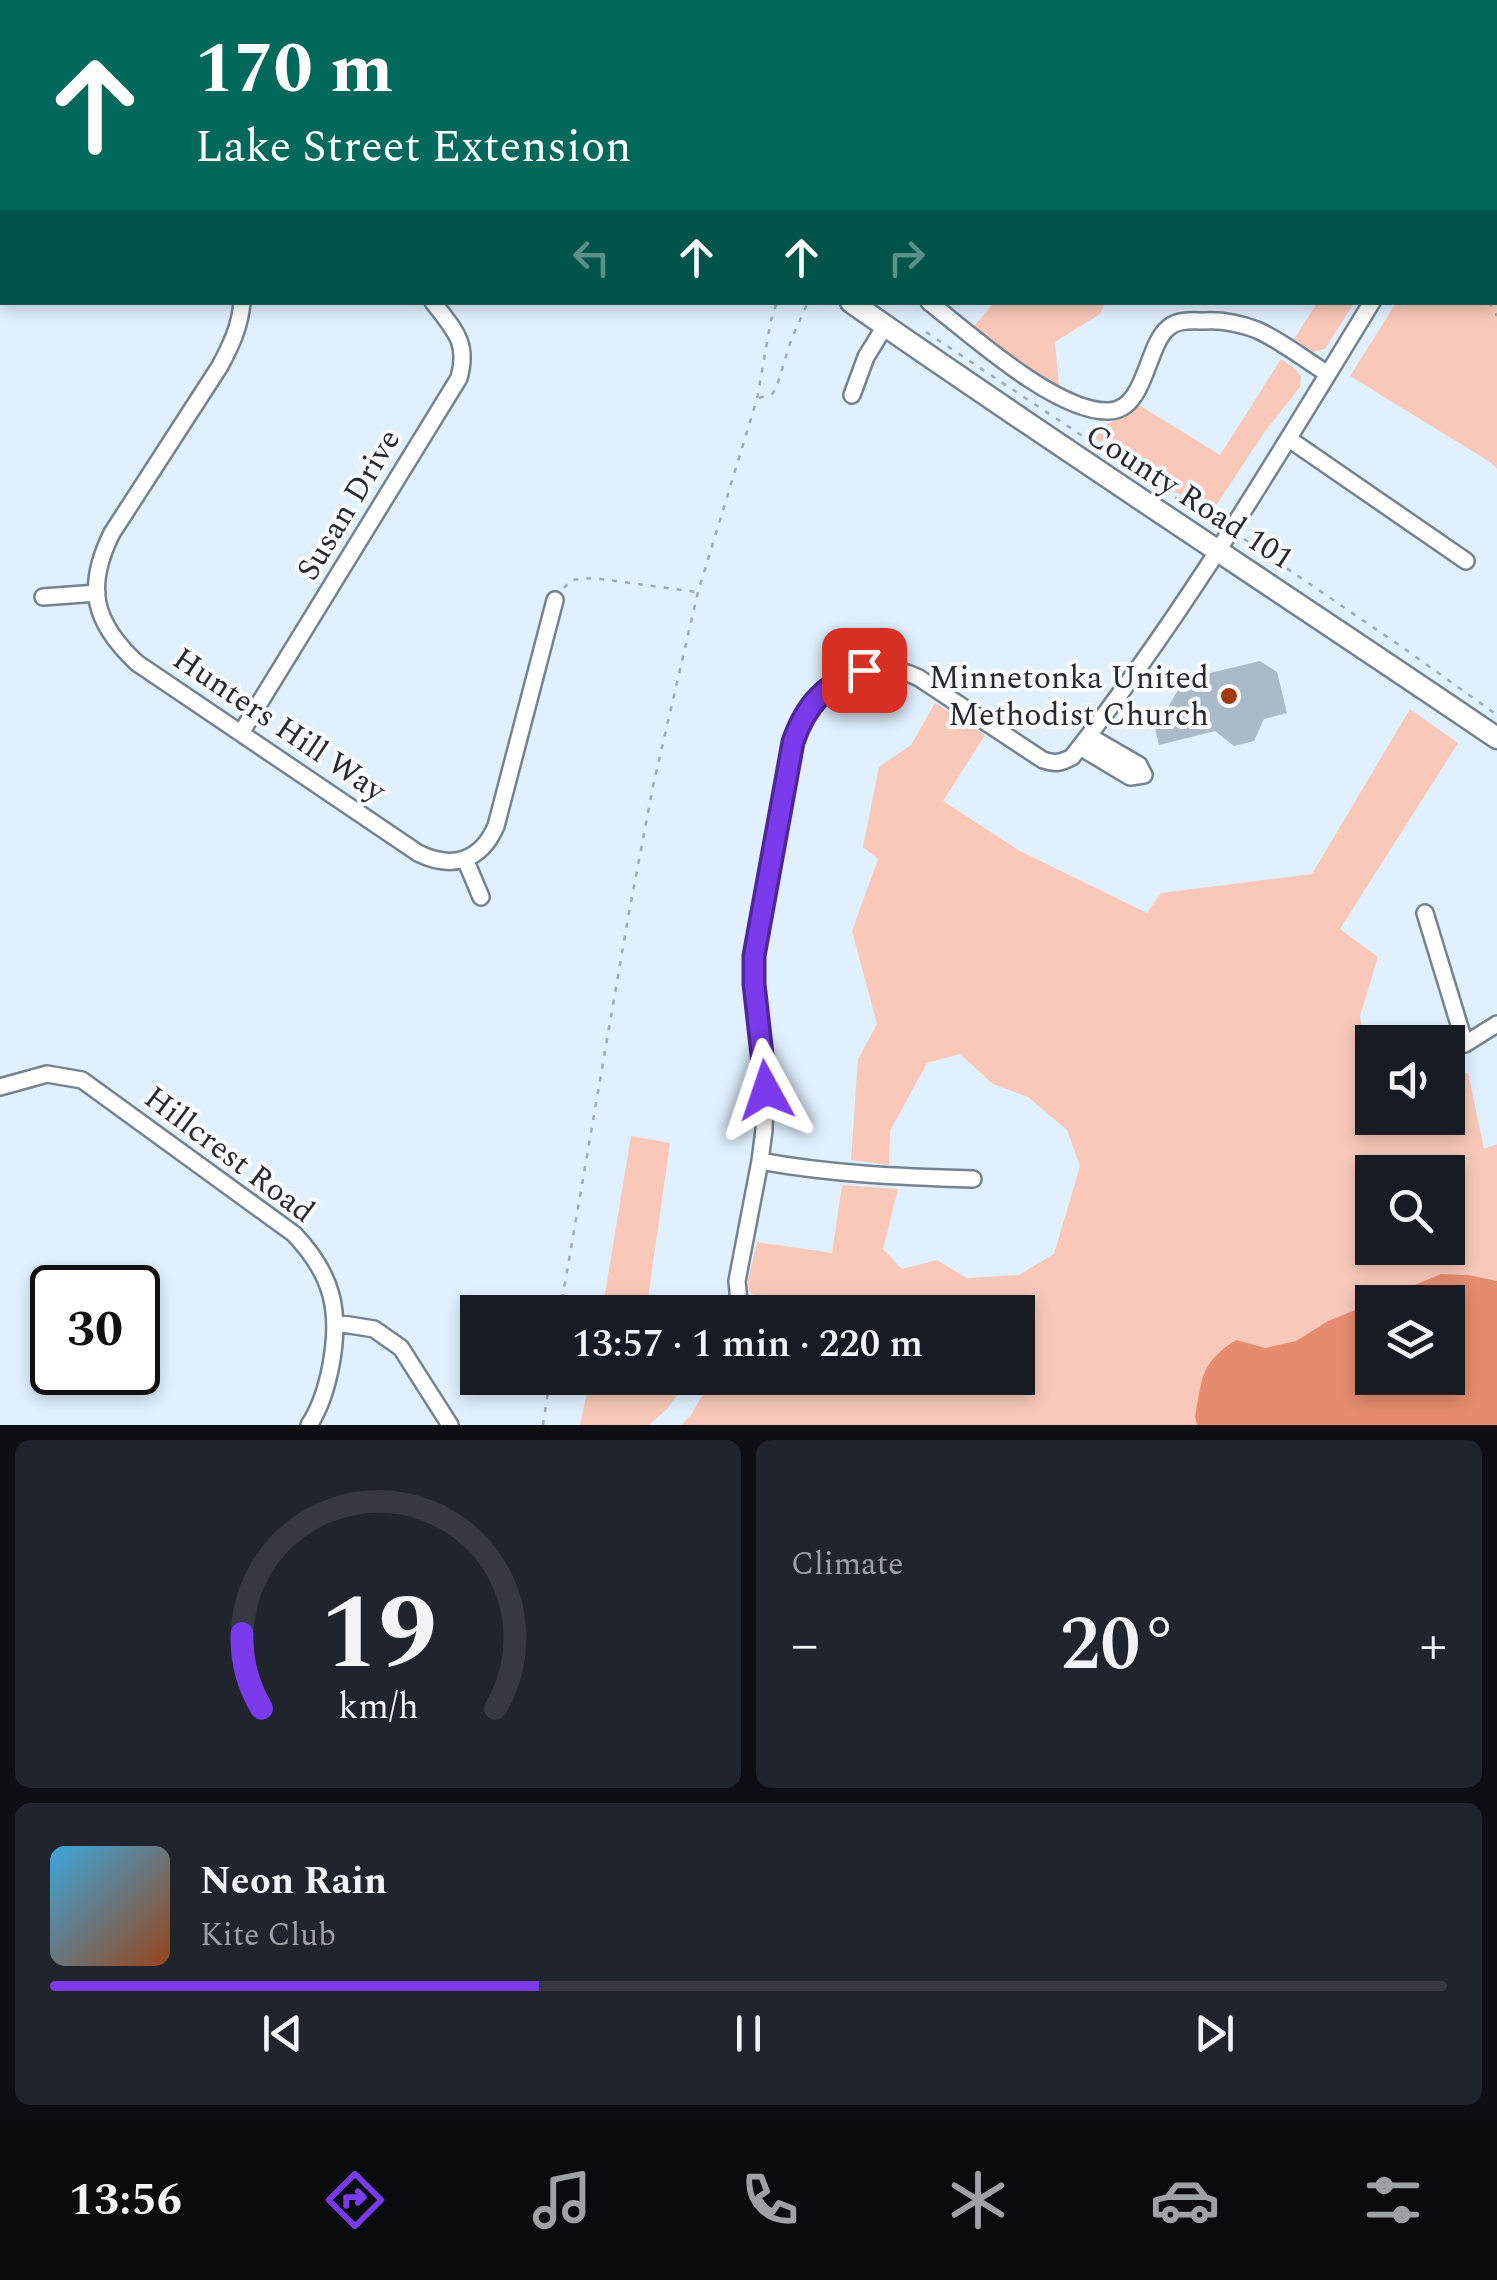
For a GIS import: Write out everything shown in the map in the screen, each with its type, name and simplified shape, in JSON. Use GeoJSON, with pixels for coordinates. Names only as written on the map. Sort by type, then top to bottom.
{"type":"FeatureCollection","features":[{"type":"Feature","properties":{"kind":"main road","name":"County Road 101"},"geometry":{"type":"LineString","coordinates":[[855,305],[1062,449],[1223,541],[1497,738]]}},
{"type":"Feature","properties":{"kind":"street"},"geometry":{"type":"LineString","coordinates":[[43,597],[97,593],[101,556],[112,533],[234,342],[242,305]]}},
{"type":"Feature","properties":{"kind":"street","name":"Susan Drive"},"geometry":{"type":"LineString","coordinates":[[241,733],[459,378],[464,362],[462,344],[435,305]]}},
{"type":"Feature","properties":{"kind":"street"},"geometry":{"type":"LineString","coordinates":[[933,305],[1036,385],[1073,403],[1109,412],[1128,403],[1160,338],[1180,322],[1216,320],[1258,330],[1328,374]]}},
{"type":"Feature","properties":{"kind":"street"},"geometry":{"type":"LineString","coordinates":[[1213,305],[1216,320]]}},
{"type":"Feature","properties":{"kind":"street"},"geometry":{"type":"LineString","coordinates":[[738,1295],[737,1281],[760,1161],[766,1090],[754,956],[793,742],[800,722],[826,689],[843,677],[886,668],[919,678],[1043,760],[1054,763],[1072,757],[1138,669],[1223,541],[1370,305]]}},
{"type":"Feature","properties":{"kind":"street"},"geometry":{"type":"LineString","coordinates":[[852,395],[866,357],[885,326]]}},
{"type":"Feature","properties":{"kind":"street"},"geometry":{"type":"LineString","coordinates":[[1289,439],[1466,561]]}},
{"type":"Feature","properties":{"kind":"street","name":"Hunters Hill Way"},"geometry":{"type":"LineString","coordinates":[[97,593],[106,627],[137,663],[418,853],[433,860],[465,859]]}},
{"type":"Feature","properties":{"kind":"street"},"geometry":{"type":"LineString","coordinates":[[481,896],[465,859],[490,840],[496,826],[555,600]]}},
{"type":"Feature","properties":{"kind":"street"},"geometry":{"type":"LineString","coordinates":[[1425,914],[1465,1044],[1497,1024]]}},
{"type":"Feature","properties":{"kind":"street","name":"Hillcrest Road"},"geometry":{"type":"LineString","coordinates":[[0,1087],[47,1074],[82,1080],[294,1234],[311,1252],[324,1275],[337,1322],[327,1386],[309,1425]]}},
{"type":"Feature","properties":{"kind":"street"},"geometry":{"type":"LineString","coordinates":[[760,1161],[832,1171],[973,1179]]}},
{"type":"Feature","properties":{"kind":"street"},"geometry":{"type":"LineString","coordinates":[[337,1322],[374,1328],[401,1348],[450,1425]]}},
{"type":"Feature","properties":{"kind":"path"},"geometry":{"type":"LineString","coordinates":[[563,1295],[649,805],[698,592],[757,399],[776,305]]}},
{"type":"Feature","properties":{"kind":"path"},"geometry":{"type":"LineString","coordinates":[[757,399],[776,389],[790,340],[807,305]]}},
{"type":"Feature","properties":{"kind":"path"},"geometry":{"type":"LineString","coordinates":[[926,332],[1190,508],[1223,541],[1248,540],[1497,715]]}},
{"type":"Feature","properties":{"kind":"path"},"geometry":{"type":"LineString","coordinates":[[555,600],[571,580],[594,578],[698,592]]}},
{"type":"Feature","properties":{"kind":"path"},"geometry":{"type":"LineString","coordinates":[[543,1425],[547,1395]]}},
{"type":"Feature","properties":{"kind":"shaded area"},"geometry":{"type":"Polygon","coordinates":[[[992,305],[1104,305],[1100,314],[1055,342],[1059,386],[1037,376],[973,327],[992,305]]]}},
{"type":"Feature","properties":{"kind":"shaded area"},"geometry":{"type":"Polygon","coordinates":[[[1316,305],[1353,305],[1325,349],[1313,352],[1294,339],[1316,305]]]}},
{"type":"Feature","properties":{"kind":"shaded area"},"geometry":{"type":"Polygon","coordinates":[[[1395,305],[1497,305],[1497,469],[1490,462],[1350,376],[1395,305]]]}},
{"type":"Feature","properties":{"kind":"shaded area"},"geometry":{"type":"Polygon","coordinates":[[[1281,359],[1301,376],[1300,387],[1215,507],[1195,505],[1093,437],[1100,425],[1116,420],[1136,403],[1220,455],[1281,359]]]}},
{"type":"Feature","properties":{"kind":"shaded area"},"geometry":{"type":"Polygon","coordinates":[[[935,703],[985,735],[943,801],[1020,851],[1147,913],[1161,893],[1312,874],[1410,709],[1458,743],[1340,929],[1378,957],[1360,1016],[1362,1025],[1355,1025],[1355,1135],[1465,1135],[1465,1073],[1468,1073],[1484,1149],[1497,1144],[1497,1281],[1441,1274],[1415,1285],[1355,1285],[1355,1310],[1296,1341],[1265,1348],[1195,1417],[1197,1425],[681,1425],[703,1395],[1035,1395],[1035,1295],[754,1295],[749,1291],[757,1242],[832,1253],[842,1185],[898,1189],[883,1249],[902,1269],[937,1260],[967,1278],[1019,1275],[1054,1254],[1080,1166],[1067,1130],[1028,1097],[993,1084],[960,1054],[927,1063],[890,1131],[889,1165],[851,1160],[858,1059],[877,1024],[852,931],[878,859],[863,847],[879,767],[911,745],[935,703]]]}},
{"type":"Feature","properties":{"kind":"shaded area"},"geometry":{"type":"Polygon","coordinates":[[[631,1136],[670,1143],[648,1295],[605,1295],[631,1136]]]}},
{"type":"Feature","properties":{"kind":"shaded area"},"geometry":{"type":"Polygon","coordinates":[[[1441,1274],[1497,1281],[1497,1425],[1197,1425],[1195,1417],[1205,1373],[1224,1348],[1236,1340],[1265,1348],[1296,1341],[1355,1310],[1355,1395],[1465,1395],[1465,1285],[1414,1285],[1441,1274]]]}},
{"type":"Feature","properties":{"kind":"shaded area"},"geometry":{"type":"Polygon","coordinates":[[[586,1395],[677,1395],[649,1425],[580,1425],[586,1395]]]}},
{"type":"Feature","properties":{"kind":"building","name":"Minnetonka United Methodist Church"},"geometry":{"type":"Polygon","coordinates":[[[1260,661],[1277,672],[1287,713],[1264,719],[1254,741],[1234,746],[1215,731],[1159,745],[1155,728],[1185,679],[1260,661]]]}},
{"type":"Feature","properties":{"kind":"place","name":"Minnetonka United Methodist Church"},"geometry":{"type":"Point","coordinates":[1229,696]}},
{"type":"Feature","properties":{"kind":"route"},"geometry":{"type":"LineString","coordinates":[[766,1090],[754,956],[793,742],[800,722],[826,689],[843,677],[864,670]]}}]}
